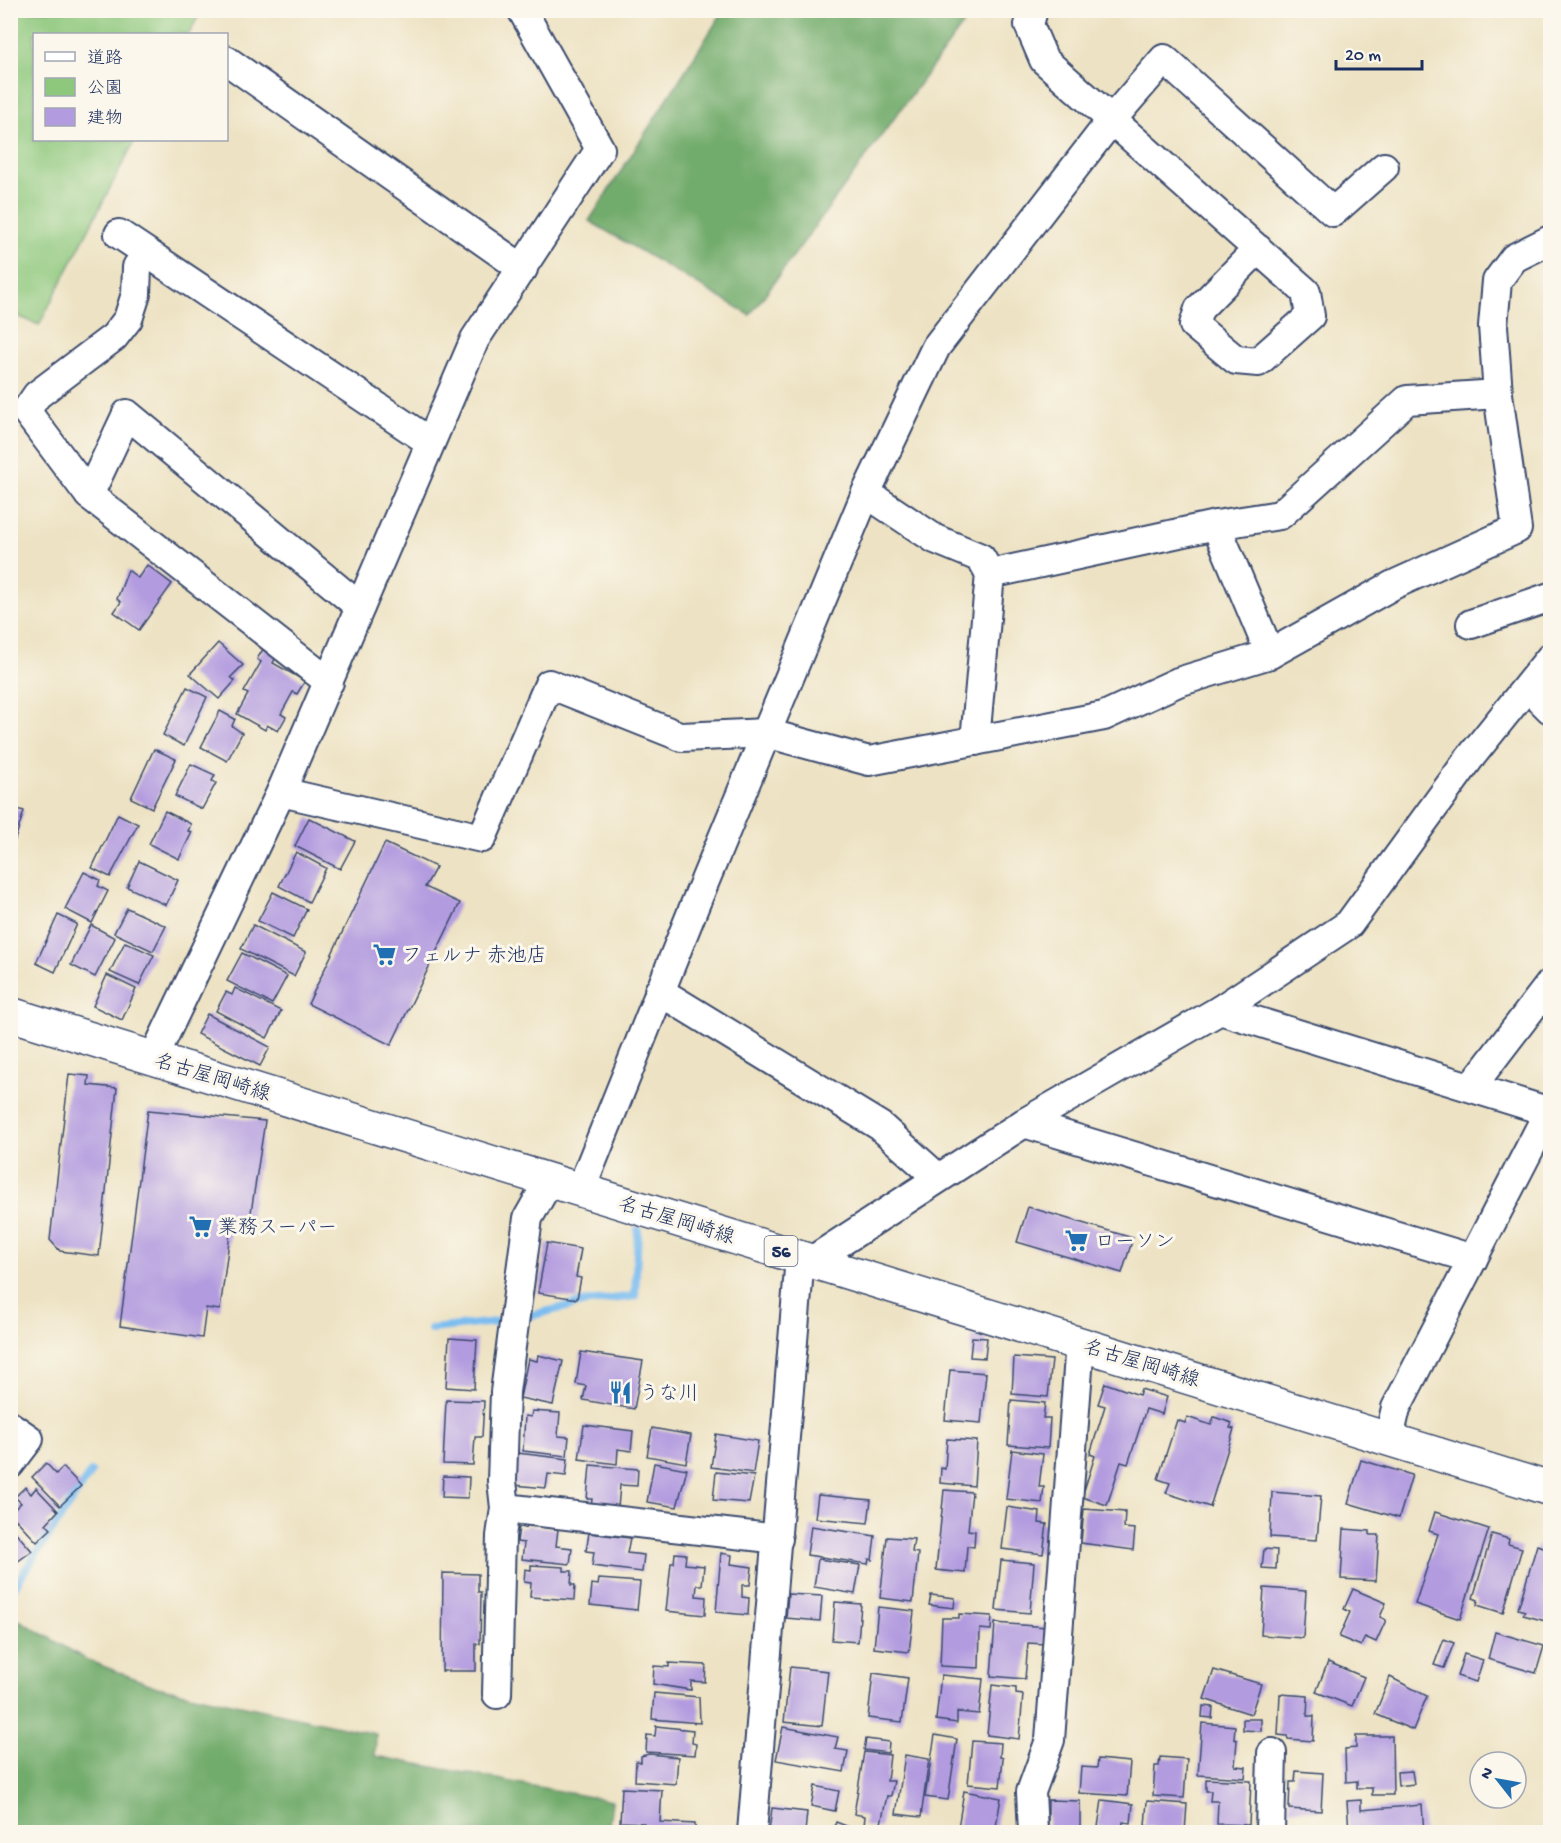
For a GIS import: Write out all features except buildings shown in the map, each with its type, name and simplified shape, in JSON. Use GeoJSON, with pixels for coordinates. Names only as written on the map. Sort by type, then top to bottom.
{"type":"FeatureCollection","features":[{"type":"Feature","properties":{"kind":"main road","name":"名古屋岡崎線"},"geometry":{"type":"LineString","coordinates":[[10,1014],[1551,1489]]}},
{"type":"Feature","properties":{"kind":"street"},"geometry":{"type":"LineString","coordinates":[[154,1057],[281,792],[475,339],[600,149],[522,10]]}},
{"type":"Feature","properties":{"kind":"street"},"geometry":{"type":"LineString","coordinates":[[1033,10],[1029,25],[1044,60],[1113,118],[1258,249]]}},
{"type":"Feature","properties":{"kind":"street"},"geometry":{"type":"LineString","coordinates":[[581,1189],[659,992],[866,493],[936,347],[1113,118],[1164,59],[1333,212],[1384,167]]}},
{"type":"Feature","properties":{"kind":"street"},"geometry":{"type":"LineString","coordinates":[[228,61],[523,269]]}},
{"type":"Feature","properties":{"kind":"street"},"geometry":{"type":"LineString","coordinates":[[119,234],[430,442]]}},
{"type":"Feature","properties":{"kind":"street"},"geometry":{"type":"LineString","coordinates":[[281,792],[482,838],[549,684],[682,737],[766,733],[869,761],[1104,716],[1179,682],[1270,654],[1393,585],[1517,529],[1498,394],[1493,326],[1497,281],[1514,258],[1551,240]]}},
{"type":"Feature","properties":{"kind":"street"},"geometry":{"type":"LineString","coordinates":[[147,253],[137,267],[136,294],[128,319],[114,337],[37,396],[26,411],[89,495],[329,682]]}},
{"type":"Feature","properties":{"kind":"street"},"geometry":{"type":"LineString","coordinates":[[990,574],[1216,525],[1280,515],[1407,400],[1498,394]]}},
{"type":"Feature","properties":{"kind":"street"},"geometry":{"type":"LineString","coordinates":[[89,495],[128,414],[360,607]]}},
{"type":"Feature","properties":{"kind":"street"},"geometry":{"type":"LineString","coordinates":[[866,493],[935,539],[981,558],[990,574],[975,741]]}},
{"type":"Feature","properties":{"kind":"street"},"geometry":{"type":"LineString","coordinates":[[1216,525],[1270,654]]}},
{"type":"Feature","properties":{"kind":"street"},"geometry":{"type":"LineString","coordinates":[[1471,624],[1551,597]]}},
{"type":"Feature","properties":{"kind":"street"},"geometry":{"type":"LineString","coordinates":[[752,1833],[778,1539],[807,1258],[1024,1123],[1220,1010],[1349,924],[1469,759],[1551,658]]}},
{"type":"Feature","properties":{"kind":"street"},"geometry":{"type":"LineString","coordinates":[[1528,687],[1551,709]]}},
{"type":"Feature","properties":{"kind":"street"},"geometry":{"type":"LineString","coordinates":[[1472,1086],[1551,984]]}},
{"type":"Feature","properties":{"kind":"street"},"geometry":{"type":"LineString","coordinates":[[659,992],[880,1126],[938,1178]]}},
{"type":"Feature","properties":{"kind":"street"},"geometry":{"type":"LineString","coordinates":[[1220,1010],[1472,1086],[1550,1112],[1396,1408],[1389,1438]]}},
{"type":"Feature","properties":{"kind":"street"},"geometry":{"type":"LineString","coordinates":[[1024,1123],[1473,1259]]}},
{"type":"Feature","properties":{"kind":"street"},"geometry":{"type":"LineString","coordinates":[[497,1694],[501,1536],[505,1508],[502,1481],[505,1392],[514,1307],[528,1218],[549,1181]]}},
{"type":"Feature","properties":{"kind":"street"},"geometry":{"type":"LineString","coordinates":[[1033,1833],[1031,1792],[1050,1740],[1080,1343]]}},
{"type":"Feature","properties":{"kind":"street"},"geometry":{"type":"LineString","coordinates":[[10,1426],[29,1439],[10,1464]]}},
{"type":"Feature","properties":{"kind":"street"},"geometry":{"type":"LineString","coordinates":[[505,1508],[778,1539]]}},
{"type":"Feature","properties":{"kind":"street"},"geometry":{"type":"LineString","coordinates":[[1270,1833],[1272,1753]]}},
{"type":"Feature","properties":{"kind":"green space"},"geometry":{"type":"Polygon","coordinates":[[[724,10],[973,11],[750,315],[589,221],[724,10]]]}},
{"type":"Feature","properties":{"kind":"green space"},"geometry":{"type":"Polygon","coordinates":[[[10,11],[201,11],[190,33],[33,33],[33,141],[134,141],[39,325],[11,313],[10,11]]]}},
{"type":"Feature","properties":{"kind":"green space"},"geometry":{"type":"Polygon","coordinates":[[[19,1620],[87,1660],[157,1687],[376,1734],[375,1756],[612,1801],[608,1832],[11,1832],[10,1626],[19,1620]]]}},
{"type":"Feature","properties":{"kind":"waterway"},"geometry":{"type":"LineString","coordinates":[[521,1318],[582,1303],[635,1296],[638,1230]]}},
{"type":"Feature","properties":{"kind":"waterway"},"geometry":{"type":"LineString","coordinates":[[431,1329],[506,1321]]}},
{"type":"Feature","properties":{"kind":"waterway"},"geometry":{"type":"LineString","coordinates":[[10,1593],[91,1472]]}},
{"type":"Feature","properties":{"kind":"place","name":"フェルナ 赤池店"},"geometry":{"type":"Point","coordinates":[384,954]}},
{"type":"Feature","properties":{"kind":"place","name":"業務スーパー"},"geometry":{"type":"Point","coordinates":[200,1226]}},
{"type":"Feature","properties":{"kind":"place","name":"ローソン"},"geometry":{"type":"Point","coordinates":[1077,1240]}},
{"type":"Feature","properties":{"kind":"place","name":"うな川"},"geometry":{"type":"Point","coordinates":[621,1392]}}]}
